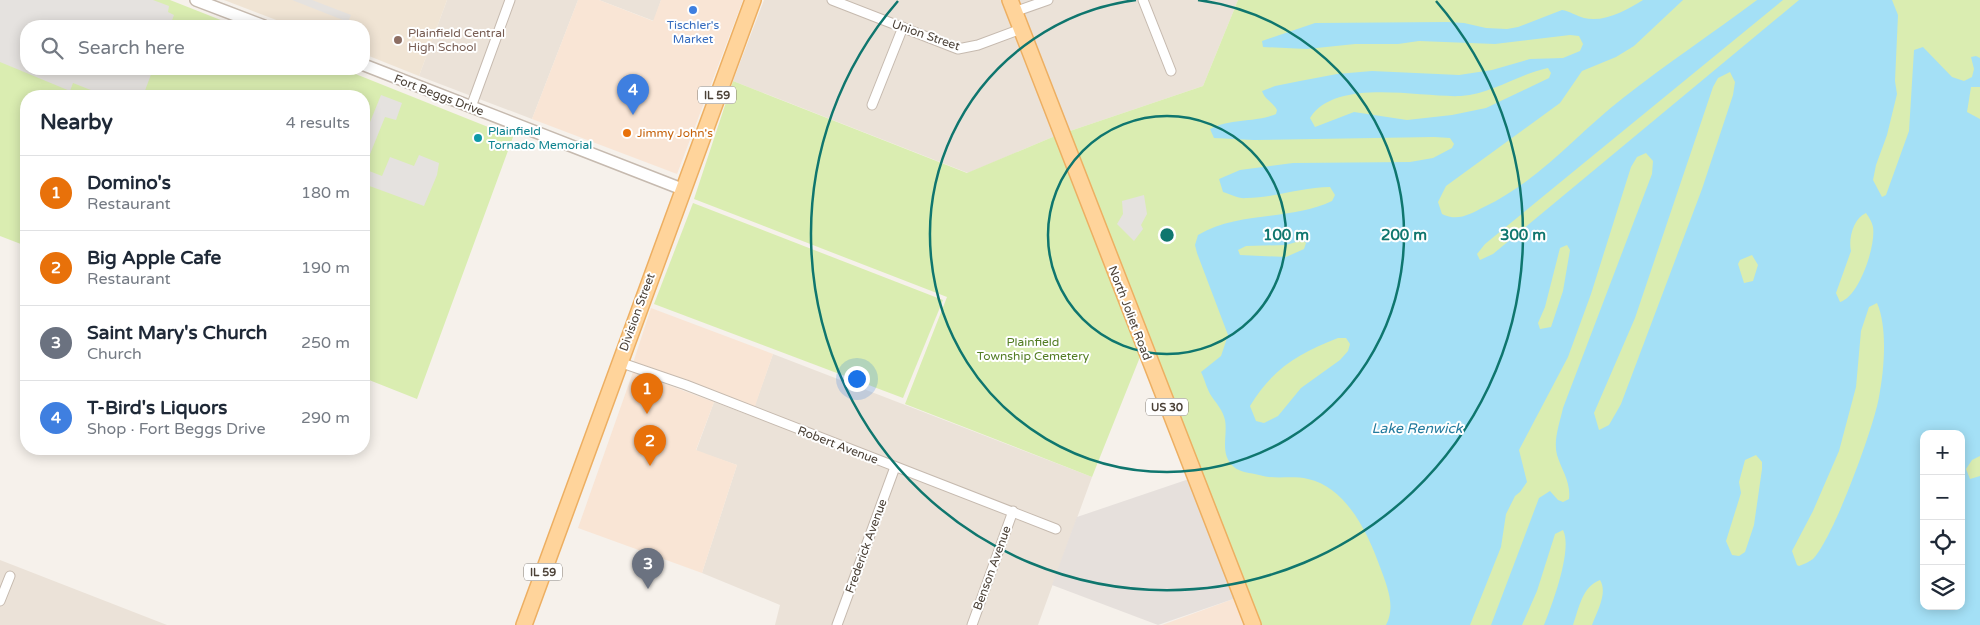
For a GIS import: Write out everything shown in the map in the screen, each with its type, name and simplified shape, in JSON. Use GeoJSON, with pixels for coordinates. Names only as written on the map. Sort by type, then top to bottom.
{"type":"FeatureCollection","features":[{"type":"Feature","properties":{"kind":"main road","name":"Division Street"},"geometry":{"type":"LineString","coordinates":[[524,625],[753,0]]}},
{"type":"Feature","properties":{"kind":"main road","name":"North Joliet Road"},"geometry":{"type":"LineString","coordinates":[[1012,6],[1253,625]]}},
{"type":"Feature","properties":{"kind":"street"},"geometry":{"type":"LineString","coordinates":[[196,0],[248,20]]}},
{"type":"Feature","properties":{"kind":"street"},"geometry":{"type":"LineString","coordinates":[[471,107],[510,0]]}},
{"type":"Feature","properties":{"kind":"street","name":"Union Street"},"geometry":{"type":"LineString","coordinates":[[832,0],[958,49],[972,47],[1021,29]]}},
{"type":"Feature","properties":{"kind":"street"},"geometry":{"type":"LineString","coordinates":[[1012,6],[1048,0]]}},
{"type":"Feature","properties":{"kind":"street"},"geometry":{"type":"LineString","coordinates":[[1144,0],[1171,70]]}},
{"type":"Feature","properties":{"kind":"street"},"geometry":{"type":"LineString","coordinates":[[872,105],[903,27]]}},
{"type":"Feature","properties":{"kind":"street","name":"Fort Beggs Drive"},"geometry":{"type":"LineString","coordinates":[[370,67],[682,190]]}},
{"type":"Feature","properties":{"kind":"street","name":"Robert Avenue"},"geometry":{"type":"LineString","coordinates":[[619,362],[686,385],[1056,529]]}},
{"type":"Feature","properties":{"kind":"street","name":"Frederick Avenue"},"geometry":{"type":"LineString","coordinates":[[837,625],[895,467]]}},
{"type":"Feature","properties":{"kind":"street","name":"Benson Avenue"},"geometry":{"type":"LineString","coordinates":[[972,625],[1013,511]]}},
{"type":"Feature","properties":{"kind":"street"},"geometry":{"type":"LineString","coordinates":[[0,601],[10,576]]}},
{"type":"Feature","properties":{"kind":"shaded area"},"geometry":{"type":"Polygon","coordinates":[[[0,0],[153,0],[169,6],[168,12],[174,15],[172,20],[20,20],[20,70],[0,62],[0,0]]]}},
{"type":"Feature","properties":{"kind":"shaded area","name":"Plainfield Central High School"},"geometry":{"type":"Polygon","coordinates":[[[224,0],[447,0],[419,76],[370,56],[370,20],[276,20],[224,0]]]}},
{"type":"Feature","properties":{"kind":"shaded area"},"geometry":{"type":"Polygon","coordinates":[[[292,0],[312,0],[351,15],[349,20],[343,20],[292,0]]]}},
{"type":"Feature","properties":{"kind":"shaded area"},"geometry":{"type":"Polygon","coordinates":[[[447,0],[578,0],[532,119],[419,76],[447,0]]]}},
{"type":"Feature","properties":{"kind":"shaded area"},"geometry":{"type":"Polygon","coordinates":[[[578,0],[599,0],[653,21],[661,0],[743,0],[677,174],[532,119],[578,0]]]}},
{"type":"Feature","properties":{"kind":"shaded area"},"geometry":{"type":"Polygon","coordinates":[[[599,0],[661,0],[654,21],[599,0]]]}},
{"type":"Feature","properties":{"kind":"shaded area"},"geometry":{"type":"Polygon","coordinates":[[[764,0],[1002,0],[1055,136],[968,173],[733,81],[764,0]]]}},
{"type":"Feature","properties":{"kind":"shaded area"},"geometry":{"type":"Polygon","coordinates":[[[1016,0],[1238,0],[1203,86],[1067,132],[1016,0]]]}},
{"type":"Feature","properties":{"kind":"shaded area"},"geometry":{"type":"Polygon","coordinates":[[[31,75],[151,75],[145,90],[91,90],[73,83],[70,90],[31,75]]]}},
{"type":"Feature","properties":{"kind":"shaded area"},"geometry":{"type":"Polygon","coordinates":[[[381,95],[402,103],[396,120],[385,117],[370,154],[370,122],[381,95]]]}},
{"type":"Feature","properties":{"kind":"shaded area"},"geometry":{"type":"Polygon","coordinates":[[[419,155],[439,163],[437,175],[424,206],[370,186],[370,171],[382,176],[390,157],[414,166],[419,155]]]}},
{"type":"Feature","properties":{"kind":"shaded area"},"geometry":{"type":"Polygon","coordinates":[[[1144,195],[1147,214],[1141,225],[1143,229],[1134,241],[1117,224],[1123,214],[1122,201],[1144,195]]]}},
{"type":"Feature","properties":{"kind":"shaded area"},"geometry":{"type":"Polygon","coordinates":[[[651,308],[773,354],[754,409],[633,363],[651,308]]]}},
{"type":"Feature","properties":{"kind":"shaded area"},"geometry":{"type":"Polygon","coordinates":[[[773,354],[1092,477],[1038,625],[775,625],[780,605],[702,573],[737,465],[696,451],[714,402],[751,416],[773,354]]]}},
{"type":"Feature","properties":{"kind":"shaded area"},"geometry":{"type":"Polygon","coordinates":[[[633,372],[714,402],[696,450],[737,465],[702,573],[578,528],[633,372]]]}},
{"type":"Feature","properties":{"kind":"shaded area"},"geometry":{"type":"Polygon","coordinates":[[[1189,479],[1236,598],[1158,625],[1052,585],[1077,517],[1189,479]]]}},
{"type":"Feature","properties":{"kind":"shaded area"},"geometry":{"type":"Polygon","coordinates":[[[0,560],[167,625],[0,625],[0,560]]]}},
{"type":"Feature","properties":{"kind":"shaded area"},"geometry":{"type":"Polygon","coordinates":[[[1236,598],[1246,625],[1162,625],[1236,598]]]}},
{"type":"Feature","properties":{"kind":"green space"},"geometry":{"type":"Polygon","coordinates":[[[0,0],[170,0],[221,20],[20,20],[20,75],[358,75],[513,137],[417,399],[370,380],[370,90],[20,90],[20,244],[0,236],[0,0]]]}},
{"type":"Feature","properties":{"kind":"green space","name":"Lake Renwick"},"geometry":{"type":"Polygon","coordinates":[[[1238,0],[1980,0],[1980,625],[1261,625],[1067,132],[1203,86],[1238,0]]]}},
{"type":"Feature","properties":{"kind":"green space","name":"Plainfield Township Cemetery"},"geometry":{"type":"Polygon","coordinates":[[[733,81],[967,173],[1055,136],[1140,357],[1092,477],[905,404],[947,297],[694,199],[733,81]]]}},
{"type":"Feature","properties":{"kind":"green space"},"geometry":{"type":"Polygon","coordinates":[[[693,203],[943,300],[903,398],[654,304],[693,203]]]}},
{"type":"Feature","properties":{"kind":"water","name":"Lake Renwick"},"geometry":{"type":"Polygon","coordinates":[[[1643,0],[1683,0],[1634,46],[1616,57],[1582,71],[1560,103],[1446,186],[1438,202],[1442,214],[1453,217],[1464,216],[1505,196],[1541,170],[1623,98],[1757,0],[1783,0],[1485,244],[1477,254],[1480,260],[1493,254],[1799,0],[1892,0],[1898,15],[1895,81],[1897,94],[1873,180],[1882,197],[1886,195],[1909,131],[1914,50],[1923,47],[1952,77],[1964,81],[1972,77],[1974,69],[1971,57],[1976,56],[1980,58],[1980,87],[1971,87],[1967,112],[1980,119],[1980,456],[1972,460],[1966,469],[1970,479],[1980,476],[1980,625],[1592,625],[1603,591],[1600,580],[1594,583],[1585,593],[1573,625],[1544,625],[1556,591],[1563,563],[1565,539],[1563,530],[1555,534],[1537,591],[1522,625],[1491,625],[1539,498],[1550,491],[1558,500],[1563,502],[1569,499],[1567,482],[1557,455],[1557,431],[1563,408],[1652,174],[1653,161],[1646,153],[1637,157],[1631,167],[1591,294],[1568,357],[1519,450],[1527,482],[1515,496],[1506,514],[1501,547],[1470,625],[1386,625],[1389,618],[1390,603],[1385,581],[1362,526],[1344,501],[1334,491],[1308,479],[1265,476],[1245,472],[1234,467],[1229,462],[1225,451],[1225,420],[1220,408],[1210,394],[1201,372],[1221,356],[1228,335],[1197,253],[1195,245],[1198,235],[1230,222],[1316,207],[1332,201],[1335,195],[1330,187],[1320,187],[1256,198],[1240,198],[1223,192],[1219,179],[1240,170],[1293,163],[1410,162],[1433,158],[1452,148],[1454,144],[1450,138],[1434,137],[1254,140],[1214,138],[1210,129],[1226,123],[1259,119],[1276,114],[1277,110],[1262,91],[1275,86],[1337,74],[1372,71],[1459,75],[1492,70],[1530,59],[1563,58],[1580,51],[1583,44],[1579,36],[1570,35],[1495,44],[1419,41],[1398,44],[1355,44],[1307,49],[1263,47],[1262,41],[1315,23],[1448,22],[1507,29],[1518,27],[1562,10],[1592,19],[1615,15],[1643,0]],[[1548,68],[1484,92],[1461,96],[1380,92],[1358,94],[1339,98],[1322,105],[1310,118],[1315,127],[1354,112],[1407,120],[1452,115],[1486,108],[1549,78],[1551,73],[1548,68]],[[1730,72],[1718,78],[1713,87],[1635,318],[1594,413],[1599,430],[1609,425],[1621,404],[1702,189],[1733,95],[1735,82],[1730,72]],[[1866,213],[1858,219],[1851,235],[1851,251],[1836,293],[1840,302],[1854,291],[1860,281],[1872,246],[1873,227],[1870,220],[1866,213]],[[1303,240],[1286,245],[1246,246],[1238,250],[1240,255],[1286,257],[1304,249],[1306,243],[1303,240]],[[1567,245],[1560,248],[1545,307],[1538,323],[1540,329],[1551,327],[1563,291],[1570,250],[1567,245]],[[1752,255],[1740,260],[1738,264],[1744,283],[1753,281],[1758,265],[1752,255]],[[1877,303],[1869,307],[1861,331],[1856,387],[1839,451],[1813,511],[1792,551],[1799,566],[1813,559],[1831,529],[1852,482],[1876,412],[1881,387],[1884,337],[1877,303]],[[1338,338],[1311,350],[1277,372],[1250,406],[1256,421],[1264,423],[1278,416],[1301,388],[1340,360],[1348,351],[1350,344],[1346,338],[1338,338]],[[1756,455],[1745,460],[1739,482],[1741,493],[1726,541],[1732,555],[1739,556],[1745,552],[1754,525],[1762,469],[1762,462],[1756,455]]]}},
{"type":"Feature","properties":{"kind":"place","name":"Tischler's Market"},"geometry":{"type":"Point","coordinates":[693,10]}},
{"type":"Feature","properties":{"kind":"place","name":"Plainfield Central High School"},"geometry":{"type":"Point","coordinates":[398,40]}},
{"type":"Feature","properties":{"kind":"place","name":"T-Bird's Liquors"},"geometry":{"type":"Point","coordinates":[633,115]}},
{"type":"Feature","properties":{"kind":"place","name":"Jimmy John's"},"geometry":{"type":"Point","coordinates":[627,133]}},
{"type":"Feature","properties":{"kind":"place","name":"Plainfield Tornado Memorial"},"geometry":{"type":"Point","coordinates":[478,138]}},
{"type":"Feature","properties":{"kind":"place","name":"Domino's"},"geometry":{"type":"Point","coordinates":[647,414]}},
{"type":"Feature","properties":{"kind":"place","name":"Big Apple Cafe"},"geometry":{"type":"Point","coordinates":[650,466]}},
{"type":"Feature","properties":{"kind":"place","name":"Saint Mary's Church"},"geometry":{"type":"Point","coordinates":[648,589]}}]}
